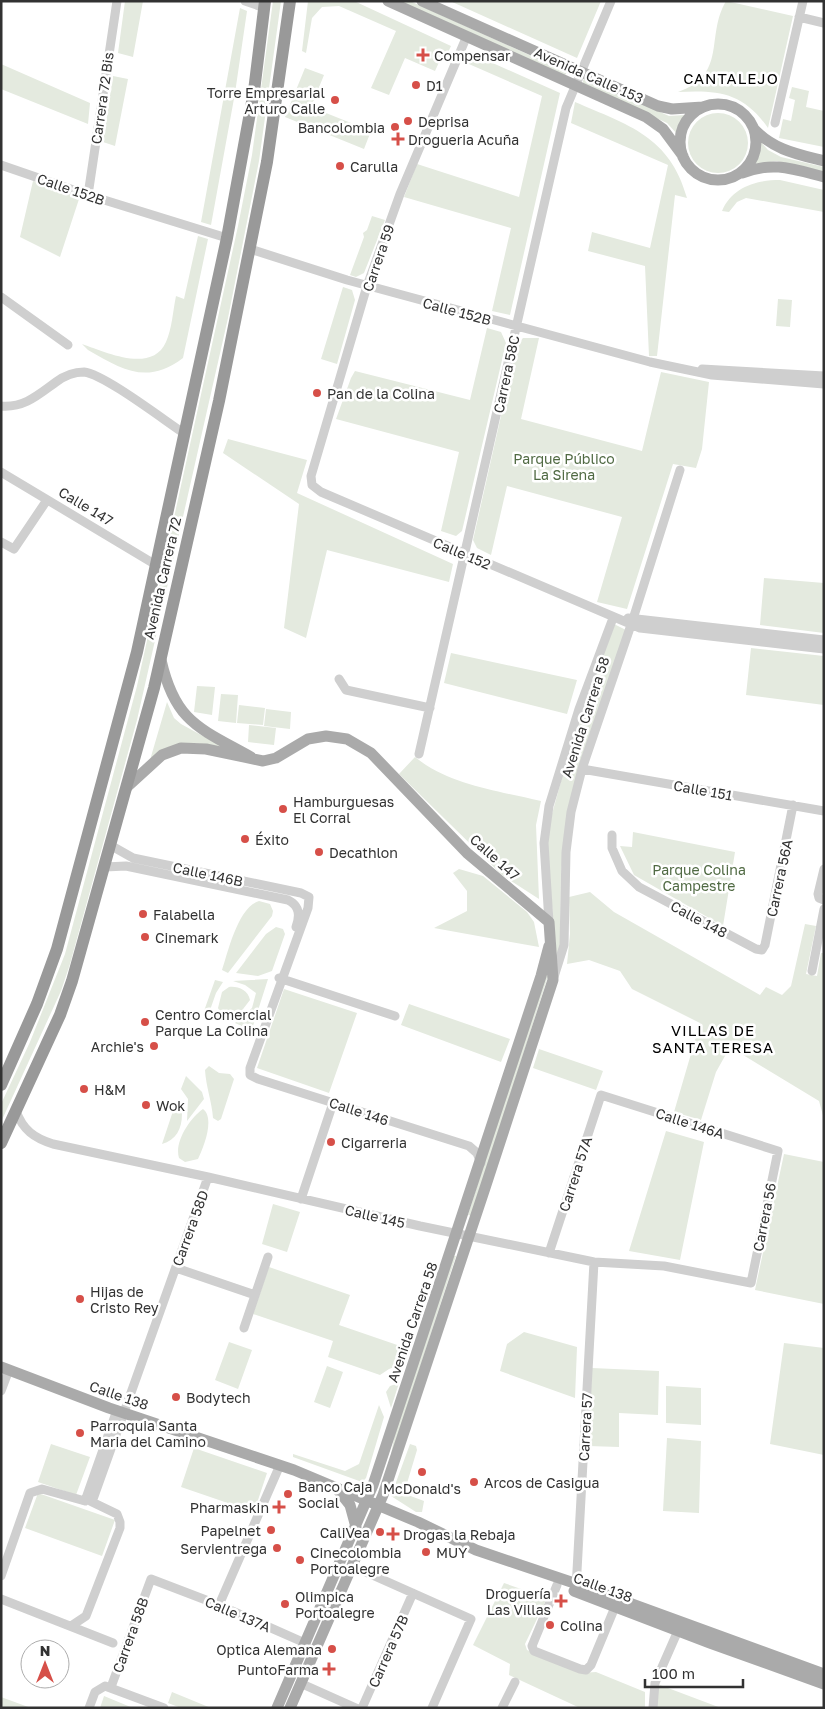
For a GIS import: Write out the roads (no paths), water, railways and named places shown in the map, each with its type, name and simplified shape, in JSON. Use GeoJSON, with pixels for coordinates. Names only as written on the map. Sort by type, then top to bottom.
{"type":"FeatureCollection","features":[{"type":"Feature","properties":{"kind":"highway","name":"Avenida Carrera 72"},"geometry":{"type":"LineString","coordinates":[[1,1144],[60,1015],[72,981],[127,787],[160,658],[219,401],[250,249],[267,162],[290,1]]}},
{"type":"Feature","properties":{"kind":"highway","name":"Avenida Carrera 72"},"geometry":{"type":"LineString","coordinates":[[1,1085],[37,1004],[58,949],[124,706],[227,238],[254,91],[265,5]]}},
{"type":"Feature","properties":{"kind":"main road","name":"Avenida Calle 153"},"geometry":{"type":"LineString","coordinates":[[388,1],[466,38],[655,122],[668,135],[683,156]]}},
{"type":"Feature","properties":{"kind":"main road","name":"Avenida Calle 153"},"geometry":{"type":"LineString","coordinates":[[422,1],[664,108],[680,110],[703,108]]}},
{"type":"Feature","properties":{"kind":"main road"},"geometry":{"type":"LineString","coordinates":[[824,161],[779,149],[768,142],[754,128],[748,118],[733,107],[715,104],[703,108],[685,124],[680,140],[683,156],[692,169],[706,178],[723,180],[760,166],[774,165],[824,177]]}},
{"type":"Feature","properties":{"kind":"main road"},"geometry":{"type":"LineString","coordinates":[[738,174],[748,165],[754,154],[756,141],[754,128]]}},
{"type":"Feature","properties":{"kind":"main road"},"geometry":{"type":"LineString","coordinates":[[160,658],[172,696],[184,715],[259,761]]}},
{"type":"Feature","properties":{"kind":"main road","name":"Calle 147"},"geometry":{"type":"LineString","coordinates":[[127,787],[162,755],[181,748],[206,749],[259,761],[276,758],[300,743],[317,736],[338,737],[357,743],[371,753],[389,779],[424,809],[490,874],[549,922]]}},
{"type":"Feature","properties":{"kind":"main road","name":"Avenida Carrera 58"},"geometry":{"type":"LineString","coordinates":[[277,1708],[367,1500],[553,980],[549,922]]}},
{"type":"Feature","properties":{"kind":"main road","name":"Avenida Carrera 58"},"geometry":{"type":"LineString","coordinates":[[290,1708],[378,1506],[463,1235],[481,1163],[541,976],[551,937]]}},
{"type":"Feature","properties":{"kind":"main road","name":"Calle 138"},"geometry":{"type":"LineString","coordinates":[[3,1372],[280,1465],[331,1484],[367,1500],[460,1550],[557,1585],[576,1588],[615,1607],[680,1626],[824,1684]]}},
{"type":"Feature","properties":{"kind":"main road"},"geometry":{"type":"LineString","coordinates":[[331,1484],[348,1500],[356,1526]]}},
{"type":"Feature","properties":{"kind":"main road","name":"Calle 138"},"geometry":{"type":"LineString","coordinates":[[378,1506],[476,1550],[576,1588],[680,1626],[824,1674]]}},
{"type":"Feature","properties":{"kind":"street","name":"Carrera 72 Bis"},"geometry":{"type":"LineString","coordinates":[[88,195],[117,1]]}},
{"type":"Feature","properties":{"kind":"street"},"geometry":{"type":"LineString","coordinates":[[245,1],[265,5]]}},
{"type":"Feature","properties":{"kind":"street","name":"Carrera 58C"},"geometry":{"type":"LineString","coordinates":[[419,754],[566,108],[611,1]]}},
{"type":"Feature","properties":{"kind":"street"},"geometry":{"type":"LineString","coordinates":[[775,123],[803,1]]}},
{"type":"Feature","properties":{"kind":"street"},"geometry":{"type":"LineString","coordinates":[[799,17],[824,23]]}},
{"type":"Feature","properties":{"kind":"street","name":"Carrera 59"},"geometry":{"type":"LineString","coordinates":[[312,486],[311,476],[367,286],[410,167],[466,38]]}},
{"type":"Feature","properties":{"kind":"street","name":"Calle 152B"},"geometry":{"type":"LineString","coordinates":[[1,165],[88,195],[227,238]]}},
{"type":"Feature","properties":{"kind":"street","name":"Calle 152B"},"geometry":{"type":"LineString","coordinates":[[250,249],[367,286],[650,362],[712,375],[824,384]]}},
{"type":"Feature","properties":{"kind":"street"},"geometry":{"type":"LineString","coordinates":[[1,297],[68,345]]}},
{"type":"Feature","properties":{"kind":"street","name":"Calle 152B"},"geometry":{"type":"LineString","coordinates":[[695,370],[714,368],[824,376]]}},
{"type":"Feature","properties":{"kind":"street"},"geometry":{"type":"LineString","coordinates":[[1,406],[10,406],[32,400],[63,377],[84,372],[103,379],[185,434]]}},
{"type":"Feature","properties":{"kind":"street","name":"Avenida Carrera 58"},"geometry":{"type":"LineString","coordinates":[[553,980],[564,945],[566,852],[571,812],[582,768],[632,622],[680,470]]}},
{"type":"Feature","properties":{"kind":"street","name":"Calle 147"},"geometry":{"type":"LineString","coordinates":[[1,472],[156,565]]}},
{"type":"Feature","properties":{"kind":"street","name":"Calle 152"},"geometry":{"type":"LineString","coordinates":[[312,486],[321,492],[612,618],[632,622],[824,640]]}},
{"type":"Feature","properties":{"kind":"street"},"geometry":{"type":"LineString","coordinates":[[1,542],[14,549],[46,500]]}},
{"type":"Feature","properties":{"kind":"street","name":"Avenida Carrera 58"},"geometry":{"type":"LineString","coordinates":[[549,922],[544,843],[549,806],[579,709],[612,618]]}},
{"type":"Feature","properties":{"kind":"street","name":"Calle 152"},"geometry":{"type":"LineString","coordinates":[[632,622],[640,628],[824,649]]}},
{"type":"Feature","properties":{"kind":"street"},"geometry":{"type":"LineString","coordinates":[[339,679],[346,690],[430,708]]}},
{"type":"Feature","properties":{"kind":"street","name":"Calle 151"},"geometry":{"type":"LineString","coordinates":[[582,768],[824,811]]}},
{"type":"Feature","properties":{"kind":"street","name":"Carrera 56A"},"geometry":{"type":"LineString","coordinates":[[762,950],[765,945],[793,805]]}},
{"type":"Feature","properties":{"kind":"street","name":"Calle 148"},"geometry":{"type":"LineString","coordinates":[[612,835],[612,848],[622,871],[639,888],[756,950],[762,950]]}},
{"type":"Feature","properties":{"kind":"street","name":"Calle 146B"},"geometry":{"type":"LineString","coordinates":[[110,845],[127,856],[149,866],[282,898],[296,906],[299,920],[281,979]]}},
{"type":"Feature","properties":{"kind":"street","name":"Calle 146B"},"geometry":{"type":"LineString","coordinates":[[105,866],[149,866],[301,893],[309,897],[308,908],[281,979]]}},
{"type":"Feature","properties":{"kind":"street"},"geometry":{"type":"LineString","coordinates":[[824,868],[818,894],[819,898],[824,900]]}},
{"type":"Feature","properties":{"kind":"street"},"geometry":{"type":"LineString","coordinates":[[812,971],[824,908]]}},
{"type":"Feature","properties":{"kind":"street"},"geometry":{"type":"LineString","coordinates":[[281,979],[395,1016]]}},
{"type":"Feature","properties":{"kind":"street","name":"Calle 146"},"geometry":{"type":"LineString","coordinates":[[281,979],[250,1068],[250,1074],[258,1079],[470,1146]]}},
{"type":"Feature","properties":{"kind":"street","name":"Calle 146A"},"geometry":{"type":"LineString","coordinates":[[602,1095],[778,1151]]}},
{"type":"Feature","properties":{"kind":"street","name":"Carrera 57A"},"geometry":{"type":"LineString","coordinates":[[549,1253],[602,1095]]}},
{"type":"Feature","properties":{"kind":"street"},"geometry":{"type":"LineString","coordinates":[[301,1199],[333,1103]]}},
{"type":"Feature","properties":{"kind":"street","name":"Calle 145"},"geometry":{"type":"LineString","coordinates":[[16,1111],[28,1131],[39,1139],[549,1253],[594,1262],[664,1266],[751,1283]]}},
{"type":"Feature","properties":{"kind":"street"},"geometry":{"type":"LineString","coordinates":[[481,1163],[477,1153],[470,1146],[488,1140]]}},
{"type":"Feature","properties":{"kind":"street","name":"Carrera 56"},"geometry":{"type":"LineString","coordinates":[[751,1283],[778,1151]]}},
{"type":"Feature","properties":{"kind":"street","name":"Carrera 58D"},"geometry":{"type":"LineString","coordinates":[[88,1501],[176,1268],[208,1177]]}},
{"type":"Feature","properties":{"kind":"street"},"geometry":{"type":"LineString","coordinates":[[244,1328],[268,1256]]}},
{"type":"Feature","properties":{"kind":"street","name":"Carrera 57"},"geometry":{"type":"LineString","coordinates":[[576,1588],[594,1262]]}},
{"type":"Feature","properties":{"kind":"street"},"geometry":{"type":"LineString","coordinates":[[176,1268],[255,1294]]}},
{"type":"Feature","properties":{"kind":"street"},"geometry":{"type":"LineString","coordinates":[[1,1390],[3,1372]]}},
{"type":"Feature","properties":{"kind":"street"},"geometry":{"type":"LineString","coordinates":[[219,1604],[280,1465]]}},
{"type":"Feature","properties":{"kind":"street"},"geometry":{"type":"LineString","coordinates":[[1,1576],[28,1498],[33,1491],[42,1489],[88,1501],[117,1514],[120,1528],[86,1616],[71,1626]]}},
{"type":"Feature","properties":{"kind":"street"},"geometry":{"type":"LineString","coordinates":[[352,1566],[471,1619],[432,1708]]}},
{"type":"Feature","properties":{"kind":"street","name":"Calle 137A"},"geometry":{"type":"LineString","coordinates":[[150,1579],[219,1604],[305,1643]]}},
{"type":"Feature","properties":{"kind":"street","name":"Carrera 58B"},"geometry":{"type":"LineString","coordinates":[[89,1708],[98,1689],[105,1686],[111,1687],[150,1579]]}},
{"type":"Feature","properties":{"kind":"street"},"geometry":{"type":"LineString","coordinates":[[557,1585],[532,1646],[534,1650],[580,1669],[586,1670],[591,1666],[615,1607]]}},
{"type":"Feature","properties":{"kind":"street","name":"Carrera 57B"},"geometry":{"type":"LineString","coordinates":[[362,1708],[413,1593]]}},
{"type":"Feature","properties":{"kind":"street"},"geometry":{"type":"LineString","coordinates":[[3,1600],[113,1644]]}},
{"type":"Feature","properties":{"kind":"street"},"geometry":{"type":"LineString","coordinates":[[653,1708],[655,1683],[680,1626]]}},
{"type":"Feature","properties":{"kind":"street"},"geometry":{"type":"LineString","coordinates":[[305,1643],[308,1649],[308,1664]]}},
{"type":"Feature","properties":{"kind":"street"},"geometry":{"type":"LineString","coordinates":[[502,1708],[515,1682]]}},
{"type":"Feature","properties":{"kind":"street"},"geometry":{"type":"LineString","coordinates":[[300,1683],[356,1708]]}},
{"type":"Feature","properties":{"kind":"street"},"geometry":{"type":"LineString","coordinates":[[111,1687],[164,1708]]}},
{"type":"Feature","properties":{"kind":"place","name":"Compensar"},"geometry":{"type":"Point","coordinates":[423,55]}},
{"type":"Feature","properties":{"kind":"place","name":"D1"},"geometry":{"type":"Point","coordinates":[416,85]}},
{"type":"Feature","properties":{"kind":"place","name":"Torre Empresarial Arturo Calle"},"geometry":{"type":"Point","coordinates":[335,100]}},
{"type":"Feature","properties":{"kind":"place","name":"Deprisa"},"geometry":{"type":"Point","coordinates":[408,121]}},
{"type":"Feature","properties":{"kind":"place","name":"Bancolombia"},"geometry":{"type":"Point","coordinates":[395,127]}},
{"type":"Feature","properties":{"kind":"place","name":"Drogueria Acuña"},"geometry":{"type":"Point","coordinates":[398,139]}},
{"type":"Feature","properties":{"kind":"place","name":"Carulla"},"geometry":{"type":"Point","coordinates":[340,166]}},
{"type":"Feature","properties":{"kind":"place","name":"Pan de la Colina"},"geometry":{"type":"Point","coordinates":[317,393]}},
{"type":"Feature","properties":{"kind":"place","name":"Hamburguesas El Corral"},"geometry":{"type":"Point","coordinates":[283,809]}},
{"type":"Feature","properties":{"kind":"place","name":"Éxito"},"geometry":{"type":"Point","coordinates":[245,839]}},
{"type":"Feature","properties":{"kind":"place","name":"Decathlon"},"geometry":{"type":"Point","coordinates":[319,852]}},
{"type":"Feature","properties":{"kind":"place","name":"Falabella"},"geometry":{"type":"Point","coordinates":[143,914]}},
{"type":"Feature","properties":{"kind":"place","name":"Cinemark"},"geometry":{"type":"Point","coordinates":[145,937]}},
{"type":"Feature","properties":{"kind":"place","name":"Centro Comercial Parque La Colina"},"geometry":{"type":"Point","coordinates":[145,1022]}},
{"type":"Feature","properties":{"kind":"place","name":"Archie's"},"geometry":{"type":"Point","coordinates":[154,1046]}},
{"type":"Feature","properties":{"kind":"place","name":"H&M"},"geometry":{"type":"Point","coordinates":[84,1089]}},
{"type":"Feature","properties":{"kind":"place","name":"Wok"},"geometry":{"type":"Point","coordinates":[146,1105]}},
{"type":"Feature","properties":{"kind":"place","name":"Cigarreria"},"geometry":{"type":"Point","coordinates":[331,1142]}},
{"type":"Feature","properties":{"kind":"place","name":"Hijas de Cristo Rey"},"geometry":{"type":"Point","coordinates":[80,1299]}},
{"type":"Feature","properties":{"kind":"place","name":"Bodytech"},"geometry":{"type":"Point","coordinates":[176,1397]}},
{"type":"Feature","properties":{"kind":"place","name":"Parroquia Santa Maria del Camino"},"geometry":{"type":"Point","coordinates":[80,1433]}},
{"type":"Feature","properties":{"kind":"place","name":"McDonald's"},"geometry":{"type":"Point","coordinates":[422,1472]}},
{"type":"Feature","properties":{"kind":"place","name":"Arcos de Casigua"},"geometry":{"type":"Point","coordinates":[474,1482]}},
{"type":"Feature","properties":{"kind":"place","name":"Banco Caja Social"},"geometry":{"type":"Point","coordinates":[288,1494]}},
{"type":"Feature","properties":{"kind":"place","name":"Pharmaskin"},"geometry":{"type":"Point","coordinates":[279,1507]}},
{"type":"Feature","properties":{"kind":"place","name":"Papelnet"},"geometry":{"type":"Point","coordinates":[271,1530]}},
{"type":"Feature","properties":{"kind":"place","name":"CaliVea"},"geometry":{"type":"Point","coordinates":[380,1532]}},
{"type":"Feature","properties":{"kind":"place","name":"Drogas la Rebaja"},"geometry":{"type":"Point","coordinates":[393,1534]}},
{"type":"Feature","properties":{"kind":"place","name":"Servientrega"},"geometry":{"type":"Point","coordinates":[277,1548]}},
{"type":"Feature","properties":{"kind":"place","name":"MUY"},"geometry":{"type":"Point","coordinates":[426,1552]}},
{"type":"Feature","properties":{"kind":"place","name":"Cinecolombia Portoalegre"},"geometry":{"type":"Point","coordinates":[300,1560]}},
{"type":"Feature","properties":{"kind":"place","name":"Droguería Las Villas"},"geometry":{"type":"Point","coordinates":[561,1601]}},
{"type":"Feature","properties":{"kind":"place","name":"Olimpica Portoalegre"},"geometry":{"type":"Point","coordinates":[285,1604]}},
{"type":"Feature","properties":{"kind":"place","name":"Colina"},"geometry":{"type":"Point","coordinates":[550,1625]}},
{"type":"Feature","properties":{"kind":"place","name":"Optica Alemana"},"geometry":{"type":"Point","coordinates":[332,1649]}},
{"type":"Feature","properties":{"kind":"place","name":"PuntoFarma"},"geometry":{"type":"Point","coordinates":[329,1669]}},
{"type":"Feature","properties":{"kind":"district","name":"CANTALEJO"},"geometry":{"type":"Point","coordinates":[731,78]}},
{"type":"Feature","properties":{"kind":"district","name":"VILLAS DE SANTA TERESA"},"geometry":{"type":"Point","coordinates":[713,1038]}},
{"type":"Feature","properties":{"kind":"park label","name":"Parque Público La Sirena"},"geometry":{"type":"Point","coordinates":[564,466]}},
{"type":"Feature","properties":{"kind":"park label","name":"Parque Colina Campestre"},"geometry":{"type":"Point","coordinates":[699,878]}}]}
